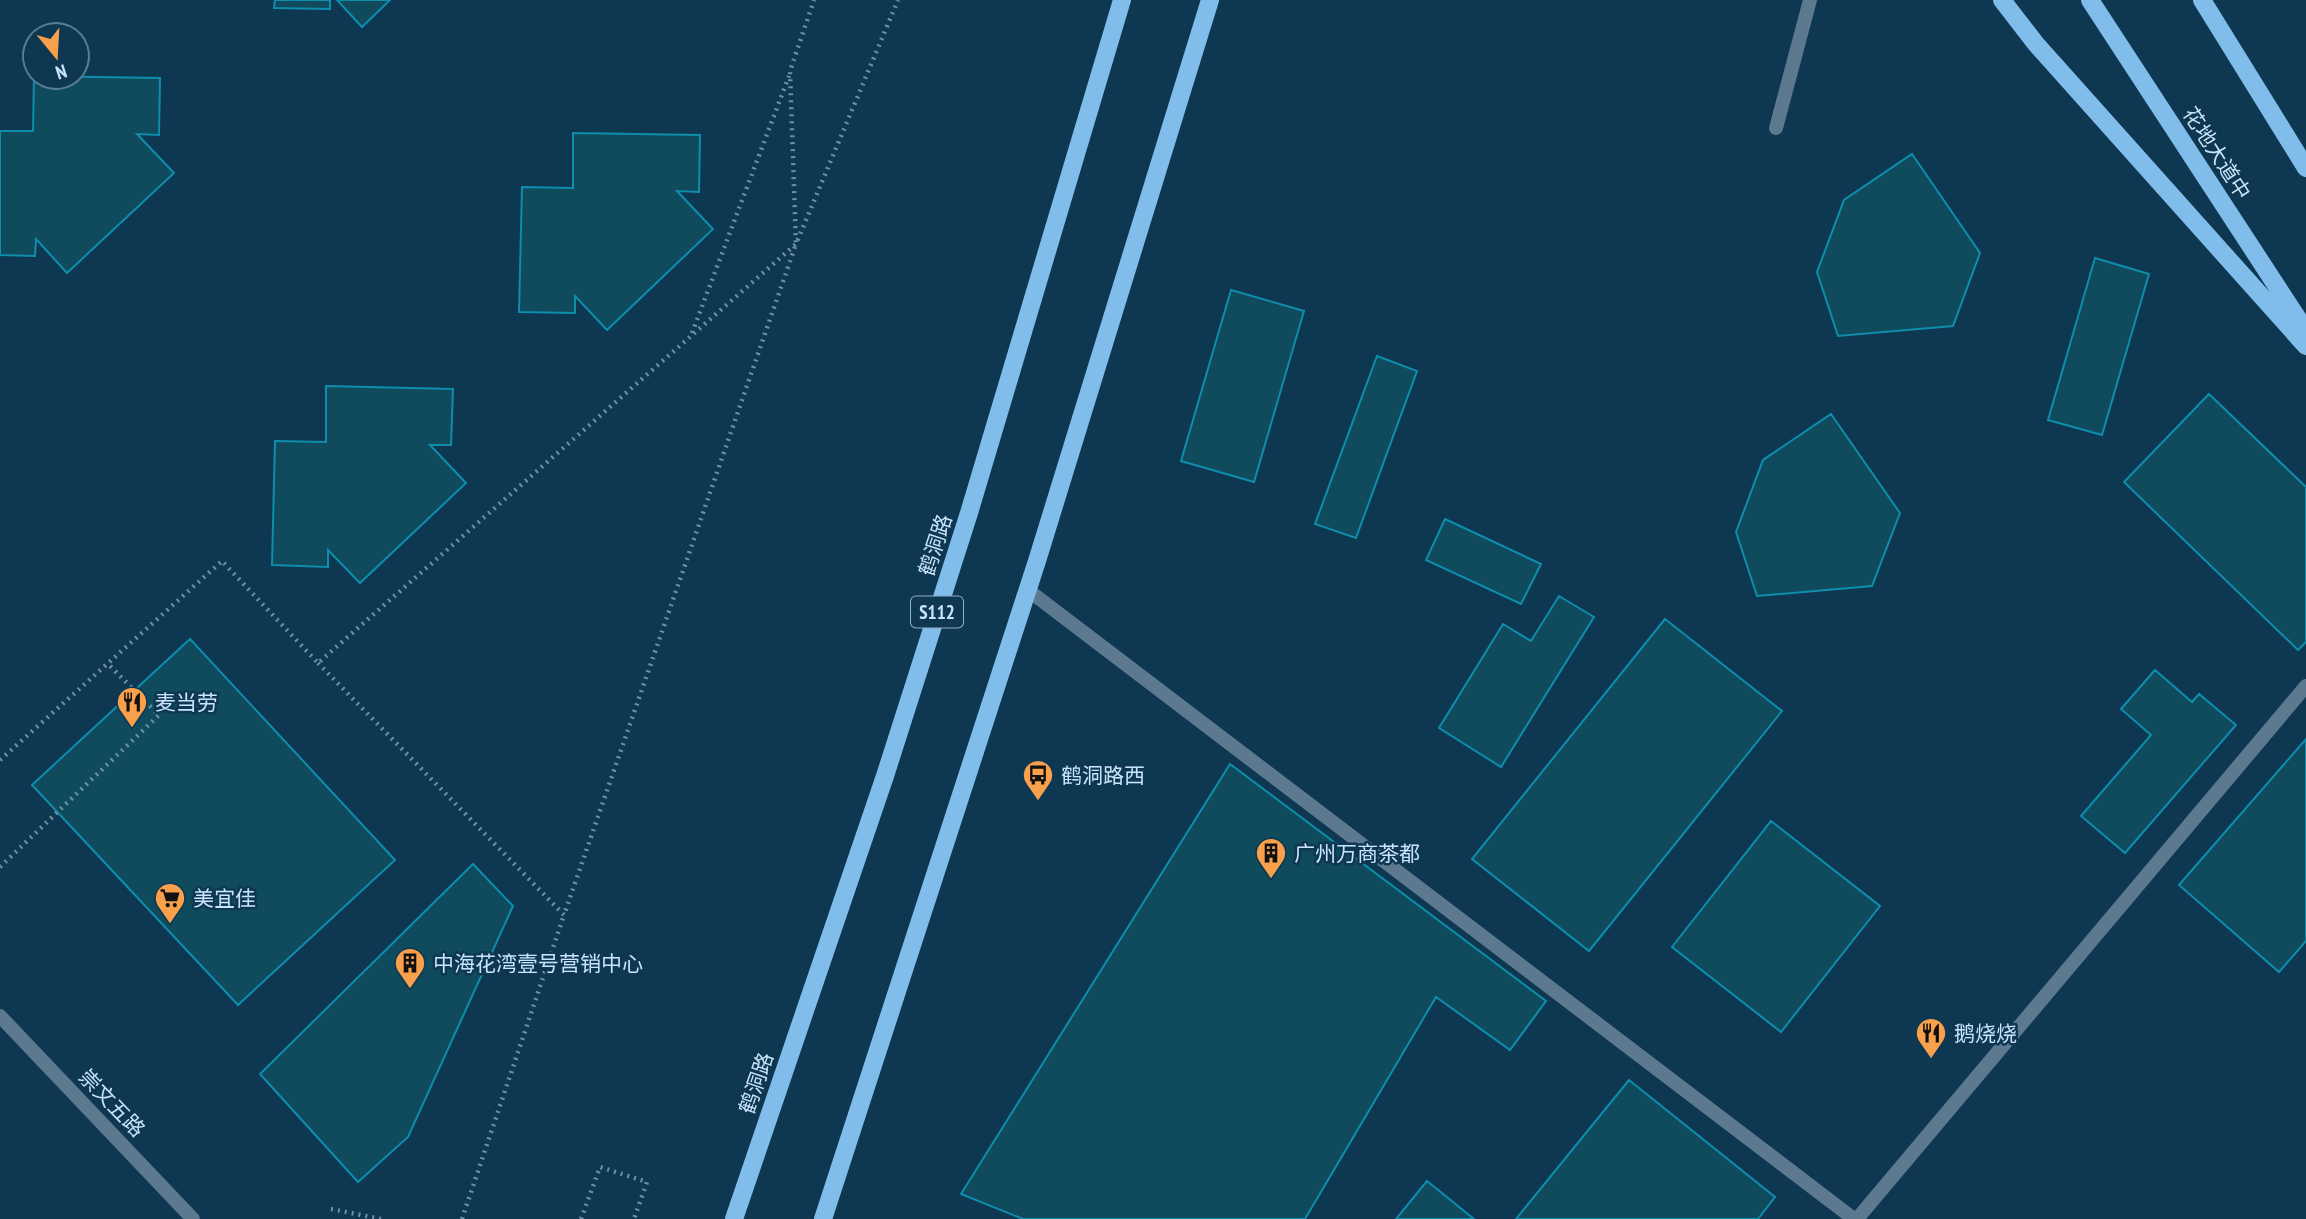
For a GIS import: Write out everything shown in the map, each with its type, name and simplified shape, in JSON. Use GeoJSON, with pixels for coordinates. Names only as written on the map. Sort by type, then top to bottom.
{"type":"FeatureCollection","features":[{"type":"Feature","properties":{"kind":"main road","name":"鹤洞路"},"geometry":{"type":"LineString","coordinates":[[734,1219],[885,776],[961,539],[1122,0]]}},
{"type":"Feature","properties":{"kind":"main road"},"geometry":{"type":"LineString","coordinates":[[823,1219],[1028,590],[1210,0]]}},
{"type":"Feature","properties":{"kind":"main road"},"geometry":{"type":"LineString","coordinates":[[2002,0],[2036,44],[2306,346]]}},
{"type":"Feature","properties":{"kind":"main road","name":"花地大道中"},"geometry":{"type":"LineString","coordinates":[[2090,0],[2306,331]]}},
{"type":"Feature","properties":{"kind":"main road"},"geometry":{"type":"LineString","coordinates":[[2203,0],[2306,168]]}},
{"type":"Feature","properties":{"kind":"street"},"geometry":{"type":"LineString","coordinates":[[1776,128],[1810,0]]}},
{"type":"Feature","properties":{"kind":"street"},"geometry":{"type":"LineString","coordinates":[[1028,590],[1855,1219],[2306,685]]}},
{"type":"Feature","properties":{"kind":"street","name":"崇文五路"},"geometry":{"type":"LineString","coordinates":[[0,1016],[186,1217]]}},
{"type":"Feature","properties":{"kind":"path"},"geometry":{"type":"LineString","coordinates":[[691,335],[790,72],[814,0]]}},
{"type":"Feature","properties":{"kind":"path"},"geometry":{"type":"LineString","coordinates":[[462,1219],[796,244],[898,0]]}},
{"type":"Feature","properties":{"kind":"path"},"geometry":{"type":"LineString","coordinates":[[790,72],[796,244]]}},
{"type":"Feature","properties":{"kind":"path"},"geometry":{"type":"LineString","coordinates":[[318,663],[796,244]]}},
{"type":"Feature","properties":{"kind":"path"},"geometry":{"type":"LineString","coordinates":[[0,760],[222,561],[564,915]]}},
{"type":"Feature","properties":{"kind":"path"},"geometry":{"type":"LineString","coordinates":[[0,867],[159,715],[108,664]]}},
{"type":"Feature","properties":{"kind":"path"},"geometry":{"type":"LineString","coordinates":[[581,1219],[600,1167],[647,1182],[634,1219]]}},
{"type":"Feature","properties":{"kind":"path"},"geometry":{"type":"LineString","coordinates":[[331,1209],[381,1219]]}},
{"type":"Feature","properties":{"kind":"building"},"geometry":{"type":"Polygon","coordinates":[[[275,0],[330,0],[330,9],[274,8],[275,0]]]}},
{"type":"Feature","properties":{"kind":"building"},"geometry":{"type":"Polygon","coordinates":[[[337,0],[390,0],[362,27],[337,0]]]}},
{"type":"Feature","properties":{"kind":"building"},"geometry":{"type":"Polygon","coordinates":[[[91,77],[160,78],[159,135],[137,134],[174,173],[67,273],[36,239],[35,256],[0,255],[0,131],[33,131],[34,91],[91,91],[91,77]]]}},
{"type":"Feature","properties":{"kind":"building"},"geometry":{"type":"Polygon","coordinates":[[[573,133],[700,135],[699,192],[677,191],[713,229],[607,330],[575,296],[575,313],[519,312],[522,187],[573,188],[573,133]]]}},
{"type":"Feature","properties":{"kind":"building"},"geometry":{"type":"Polygon","coordinates":[[[1912,154],[1980,253],[1953,326],[1838,336],[1817,272],[1844,200],[1912,154]]]}},
{"type":"Feature","properties":{"kind":"building"},"geometry":{"type":"Polygon","coordinates":[[[2095,258],[2149,274],[2102,435],[2048,420],[2095,258]]]}},
{"type":"Feature","properties":{"kind":"building"},"geometry":{"type":"Polygon","coordinates":[[[1231,290],[1304,311],[1254,482],[1181,461],[1231,290]]]}},
{"type":"Feature","properties":{"kind":"building"},"geometry":{"type":"Polygon","coordinates":[[[1377,356],[1417,371],[1356,538],[1315,524],[1377,356]]]}},
{"type":"Feature","properties":{"kind":"building"},"geometry":{"type":"Polygon","coordinates":[[[326,386],[453,389],[451,445],[430,445],[466,483],[360,583],[328,550],[328,567],[272,565],[275,441],[326,442],[326,386]]]}},
{"type":"Feature","properties":{"kind":"building"},"geometry":{"type":"Polygon","coordinates":[[[2209,394],[2306,487],[2306,642],[2298,650],[2124,482],[2209,394]]]}},
{"type":"Feature","properties":{"kind":"building"},"geometry":{"type":"Polygon","coordinates":[[[1831,414],[1900,513],[1872,586],[1757,596],[1736,532],[1763,460],[1831,414]]]}},
{"type":"Feature","properties":{"kind":"building"},"geometry":{"type":"Polygon","coordinates":[[[1445,519],[1541,564],[1521,604],[1426,560],[1445,519]]]}},
{"type":"Feature","properties":{"kind":"building"},"geometry":{"type":"Polygon","coordinates":[[[1559,596],[1594,617],[1501,767],[1439,728],[1503,624],[1531,641],[1559,596]]]}},
{"type":"Feature","properties":{"kind":"building"},"geometry":{"type":"Polygon","coordinates":[[[1665,619],[1782,711],[1589,951],[1472,859],[1665,619]]]}},
{"type":"Feature","properties":{"kind":"building"},"geometry":{"type":"Polygon","coordinates":[[[190,639],[395,860],[238,1005],[32,785],[190,639]]]}},
{"type":"Feature","properties":{"kind":"building"},"geometry":{"type":"Polygon","coordinates":[[[2155,670],[2192,702],[2199,694],[2236,725],[2125,853],[2081,816],[2151,735],[2121,709],[2155,670]]]}},
{"type":"Feature","properties":{"kind":"building"},"geometry":{"type":"Polygon","coordinates":[[[2306,739],[2306,941],[2279,972],[2179,885],[2306,739]]]}},
{"type":"Feature","properties":{"kind":"building","name":"广州万商茶都"},"geometry":{"type":"Polygon","coordinates":[[[1230,764],[1546,1001],[1510,1050],[1436,997],[1305,1219],[1023,1219],[961,1194],[1230,764]]]}},
{"type":"Feature","properties":{"kind":"building"},"geometry":{"type":"Polygon","coordinates":[[[1771,821],[1880,906],[1781,1032],[1672,947],[1771,821]]]}},
{"type":"Feature","properties":{"kind":"building","name":"中海花湾壹号营销中心"},"geometry":{"type":"Polygon","coordinates":[[[473,864],[513,906],[408,1137],[358,1182],[260,1074],[473,864]]]}},
{"type":"Feature","properties":{"kind":"building"},"geometry":{"type":"Polygon","coordinates":[[[1629,1080],[1775,1197],[1758,1219],[1516,1219],[1629,1080]]]}},
{"type":"Feature","properties":{"kind":"building"},"geometry":{"type":"Polygon","coordinates":[[[1427,1181],[1474,1219],[1396,1219],[1427,1181]]]}},
{"type":"Feature","properties":{"kind":"place","name":"麦当劳"},"geometry":{"type":"Point","coordinates":[132,729]}},
{"type":"Feature","properties":{"kind":"place","name":"鹤洞路西"},"geometry":{"type":"Point","coordinates":[1038,802]}},
{"type":"Feature","properties":{"kind":"place","name":"广州万商茶都"},"geometry":{"type":"Point","coordinates":[1271,880]}},
{"type":"Feature","properties":{"kind":"place","name":"美宜佳"},"geometry":{"type":"Point","coordinates":[170,925]}},
{"type":"Feature","properties":{"kind":"place","name":"中海花湾壹号营销中心"},"geometry":{"type":"Point","coordinates":[410,990]}},
{"type":"Feature","properties":{"kind":"place","name":"鹅烧烧"},"geometry":{"type":"Point","coordinates":[1931,1060]}}]}
